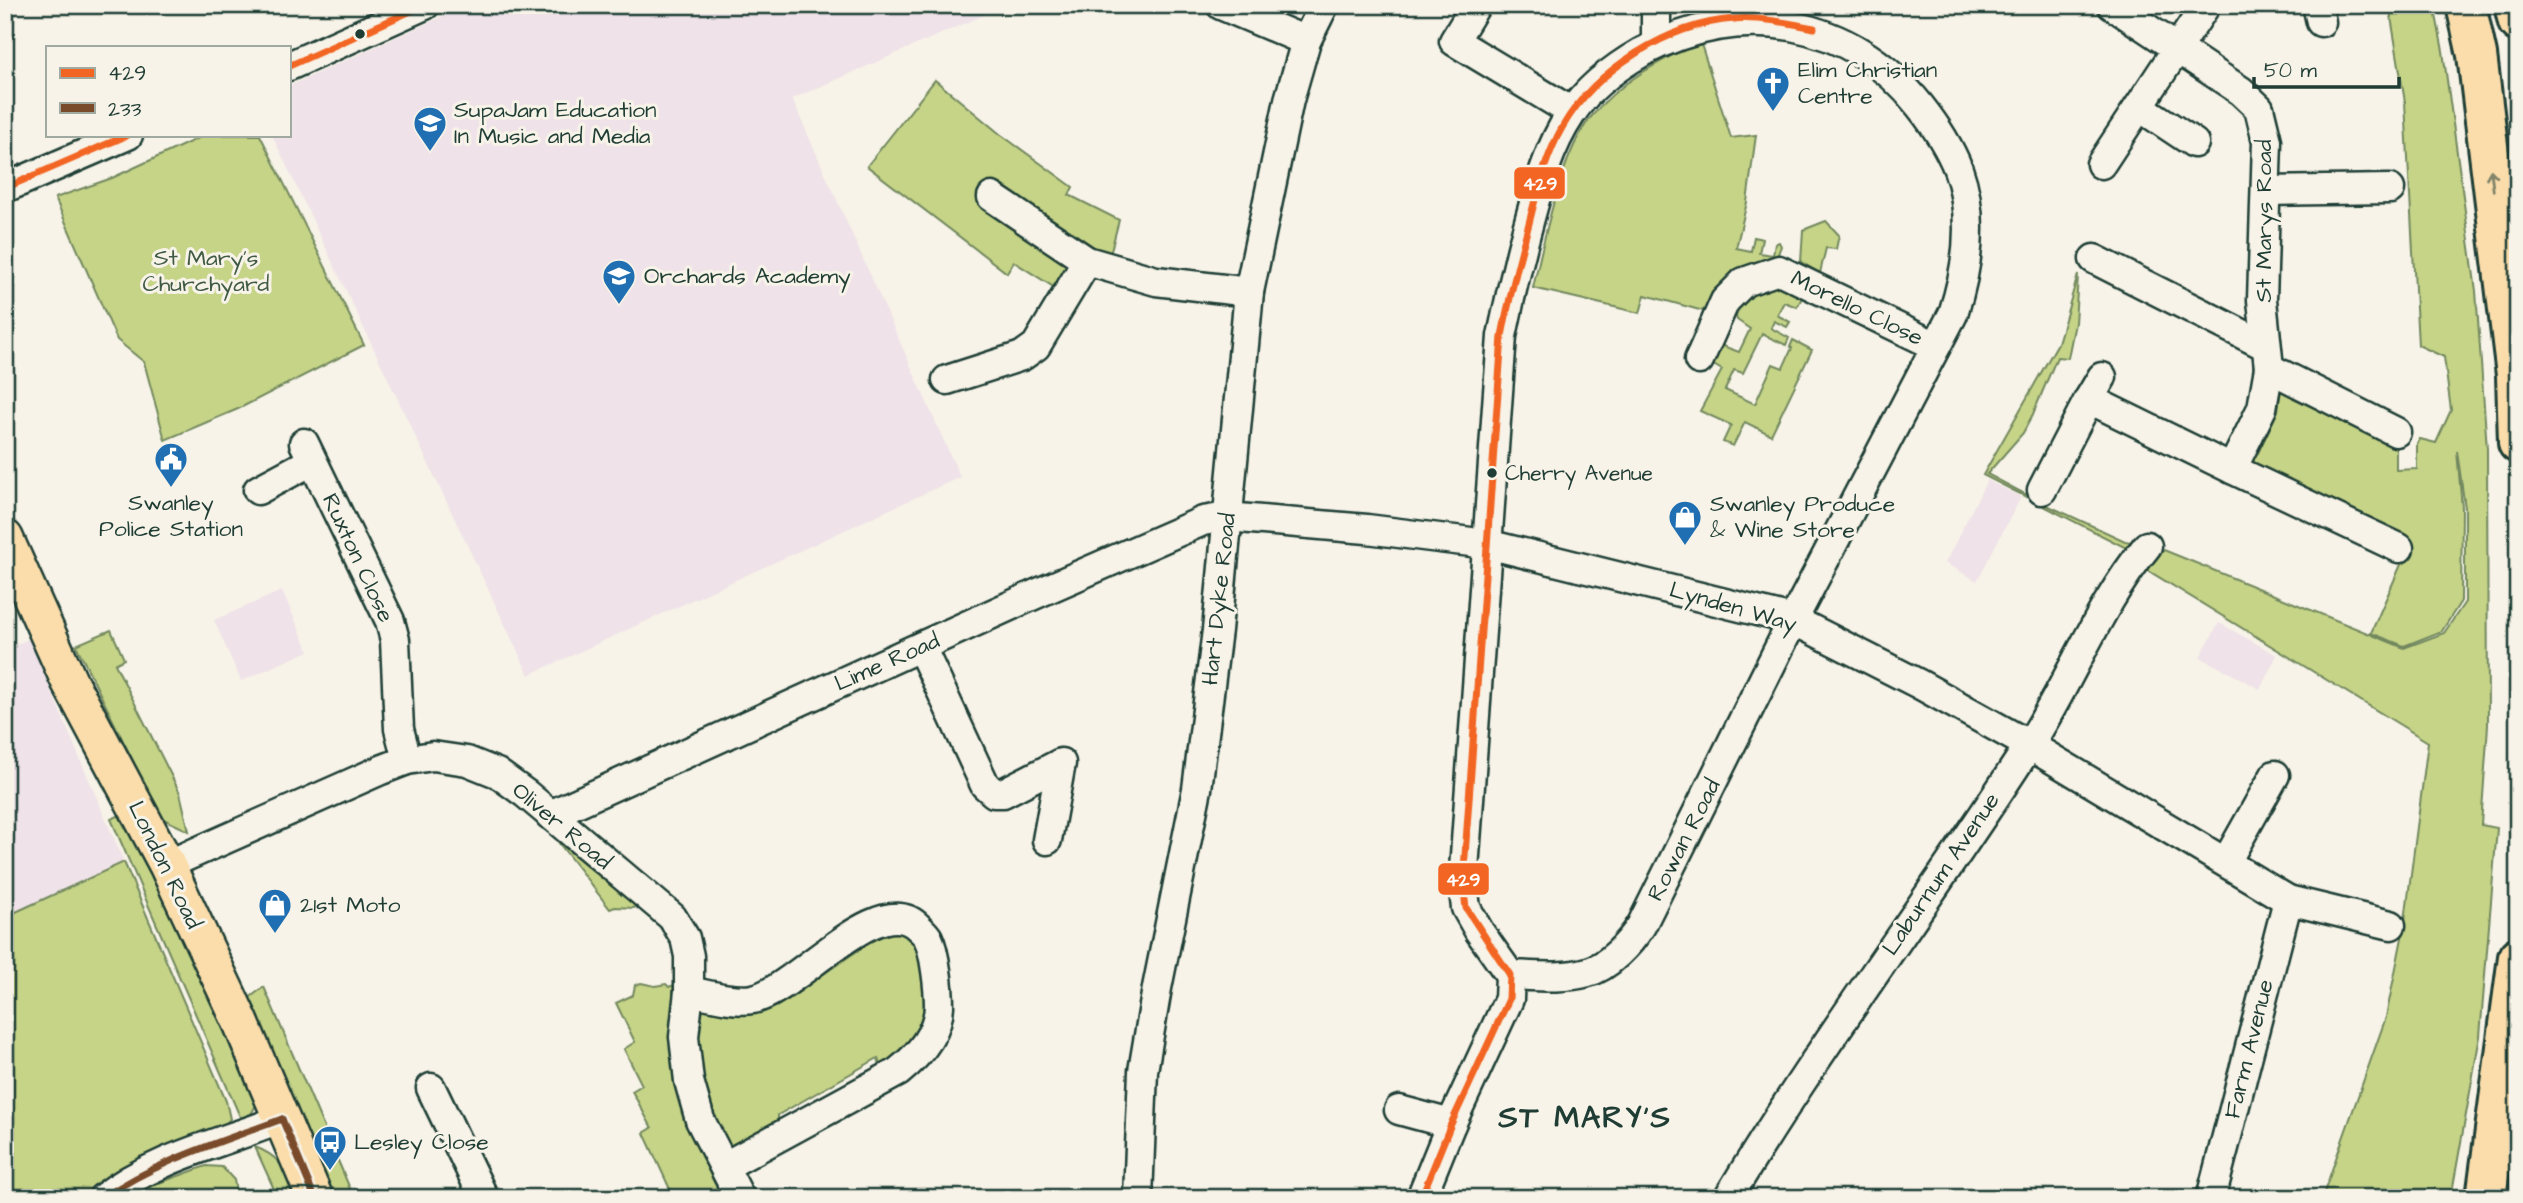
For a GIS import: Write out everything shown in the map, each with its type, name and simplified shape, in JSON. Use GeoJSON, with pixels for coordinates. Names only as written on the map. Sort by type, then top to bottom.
{"type":"FeatureCollection","features":[{"type":"Feature","properties":{"kind":"highway"},"geometry":{"type":"LineString","coordinates":[[2466,5],[2477,55],[2516,375],[2518,443]]}},
{"type":"Feature","properties":{"kind":"highway"},"geometry":{"type":"LineString","coordinates":[[2514,5],[2518,22]]}},
{"type":"Feature","properties":{"kind":"highway"},"geometry":{"type":"LineString","coordinates":[[2486,1198],[2518,957]]}},
{"type":"Feature","properties":{"kind":"main road","name":"London Road"},"geometry":{"type":"LineString","coordinates":[[5,538],[69,681],[167,865],[241,1023],[315,1198]]}},
{"type":"Feature","properties":{"kind":"street"},"geometry":{"type":"LineString","coordinates":[[290,66],[425,5]]}},
{"type":"Feature","properties":{"kind":"street"},"geometry":{"type":"LineString","coordinates":[[1221,5],[1306,41]]}},
{"type":"Feature","properties":{"kind":"street","name":"Hart Dyke Road"},"geometry":{"type":"LineString","coordinates":[[1138,1198],[1143,1071],[1197,789],[1217,630],[1249,292],[1289,100],[1306,41],[1324,5]]}},
{"type":"Feature","properties":{"kind":"street"},"geometry":{"type":"LineString","coordinates":[[1476,5],[1454,41],[1572,112]]}},
{"type":"Feature","properties":{"kind":"street"},"geometry":{"type":"LineString","coordinates":[[1656,43],[1657,5]]}},
{"type":"Feature","properties":{"kind":"street","name":"St Marys Road"},"geometry":{"type":"LineString","coordinates":[[2112,5],[2241,91],[2259,108],[2267,141],[2262,300],[2268,357],[2262,408],[2232,469]]}},
{"type":"Feature","properties":{"kind":"street"},"geometry":{"type":"LineString","coordinates":[[2101,164],[2206,5]]}},
{"type":"Feature","properties":{"kind":"street"},"geometry":{"type":"LineString","coordinates":[[1421,1198],[1451,1124],[1509,999],[1510,975],[1479,932],[1466,908],[1463,884],[1502,336],[1513,280],[1546,167],[1558,136],[1572,112],[1608,75],[1656,43],[1691,28],[1725,20],[1818,16],[1875,60],[1907,90],[1935,125],[1958,170],[1967,211],[1968,257],[1953,314],[1793,620]]}},
{"type":"Feature","properties":{"kind":"street"},"geometry":{"type":"LineString","coordinates":[[2140,107],[2194,143]]}},
{"type":"Feature","properties":{"kind":"street"},"geometry":{"type":"LineString","coordinates":[[5,188],[126,136]]}},
{"type":"Feature","properties":{"kind":"street"},"geometry":{"type":"LineString","coordinates":[[2266,191],[2390,189]]}},
{"type":"Feature","properties":{"kind":"street"},"geometry":{"type":"LineString","coordinates":[[992,197],[1087,261],[1156,281],[1249,292]]}},
{"type":"Feature","properties":{"kind":"street","name":"St Marys Road"},"geometry":{"type":"LineString","coordinates":[[2094,260],[2396,432]]}},
{"type":"Feature","properties":{"kind":"street"},"geometry":{"type":"LineString","coordinates":[[947,380],[1022,356],[1036,346],[1087,261]]}},
{"type":"Feature","properties":{"kind":"street","name":"Morello Close"},"geometry":{"type":"LineString","coordinates":[[1699,360],[1725,301],[1744,282],[1779,270],[1936,346]]}},
{"type":"Feature","properties":{"kind":"street"},"geometry":{"type":"LineString","coordinates":[[2042,490],[2096,388],[2232,469],[2399,548]]}},
{"type":"Feature","properties":{"kind":"street","name":"Ruxton Close"},"geometry":{"type":"LineString","coordinates":[[258,490],[308,452],[390,621],[395,640],[399,729],[407,760]]}},
{"type":"Feature","properties":{"kind":"street","name":"Lynden Way"},"geometry":{"type":"LineString","coordinates":[[1227,517],[1367,529],[1487,544],[1793,620],[1919,684],[2029,745],[2288,900],[2391,925]]}},
{"type":"Feature","properties":{"kind":"street","name":"Lime Road"},"geometry":{"type":"LineString","coordinates":[[550,815],[1203,521],[1227,517]]}},
{"type":"Feature","properties":{"kind":"street","name":"Laburnum Avenue"},"geometry":{"type":"LineString","coordinates":[[1728,1198],[1823,1048],[2029,745],[2126,574],[2147,546]]}},
{"type":"Feature","properties":{"kind":"street","name":"Rowan Road"},"geometry":{"type":"LineString","coordinates":[[1510,975],[1550,976],[1590,972],[1626,948],[1641,926],[1793,620]]}},
{"type":"Feature","properties":{"kind":"street"},"geometry":{"type":"LineString","coordinates":[[921,647],[985,785],[994,793],[1003,793],[1060,763],[1047,840]]}},
{"type":"Feature","properties":{"kind":"street","name":"Oliver Road"},"geometry":{"type":"LineString","coordinates":[[167,865],[299,804],[407,760],[433,756],[467,761],[497,773],[672,917],[685,938],[689,956],[689,992],[684,1037],[689,1081],[701,1120],[740,1198]]}},
{"type":"Feature","properties":{"kind":"street"},"geometry":{"type":"LineString","coordinates":[[2226,862],[2275,775]]}},
{"type":"Feature","properties":{"kind":"street","name":"Farm Avenue"},"geometry":{"type":"LineString","coordinates":[[2211,1198],[2288,900]]}},
{"type":"Feature","properties":{"kind":"street"},"geometry":{"type":"LineString","coordinates":[[689,992],[753,999],[780,986],[881,918],[897,917],[914,923],[928,937],[932,954],[939,1006],[936,1027],[914,1059],[898,1072],[726,1166]]}},
{"type":"Feature","properties":{"kind":"street"},"geometry":{"type":"LineString","coordinates":[[431,1088],[478,1196]]}},
{"type":"Feature","properties":{"kind":"street"},"geometry":{"type":"LineString","coordinates":[[1399,1110],[1451,1124]]}},
{"type":"Feature","properties":{"kind":"street"},"geometry":{"type":"LineString","coordinates":[[103,1198],[137,1176],[197,1150],[282,1119]]}},
{"type":"Feature","properties":{"kind":"shaded area","name":"Orchards Academy"},"geometry":{"type":"Polygon","coordinates":[[[468,5],[1007,5],[792,99],[960,477],[529,675],[272,136],[290,136],[290,86],[468,5]]]}},
{"type":"Feature","properties":{"kind":"shaded area"},"geometry":{"type":"Polygon","coordinates":[[[1987,480],[2021,497],[1977,581],[1945,563],[1987,480]]]}},
{"type":"Feature","properties":{"kind":"shaded area"},"geometry":{"type":"Polygon","coordinates":[[[282,591],[309,651],[241,681],[214,620],[282,591]]]}},
{"type":"Feature","properties":{"kind":"shaded area"},"geometry":{"type":"Polygon","coordinates":[[[2219,623],[2277,655],[2260,689],[2200,657],[2219,623]]]}},
{"type":"Feature","properties":{"kind":"shaded area"},"geometry":{"type":"Polygon","coordinates":[[[29,639],[124,862],[5,917],[5,649],[29,639]]]}},
{"type":"Feature","properties":{"kind":"green space"},"geometry":{"type":"Polygon","coordinates":[[[2389,5],[2434,5],[2443,51],[2476,291],[2487,449],[2488,725],[2481,825],[2497,828],[2480,1036],[2451,1198],[2322,1198],[2386,1017],[2404,928],[2428,742],[2144,568],[2148,559],[1983,475],[2058,343],[2078,275],[2075,323],[2068,358],[2057,357],[2023,433],[1987,474],[2125,541],[2154,546],[2404,648],[2444,633],[2465,602],[2465,508],[2457,451],[2462,508],[2461,601],[2442,631],[2404,646],[2371,633],[2410,544],[2294,491],[2290,479],[2274,472],[2263,476],[2251,469],[2247,457],[2258,453],[2278,411],[2282,382],[2289,385],[2293,398],[2325,413],[2335,410],[2396,445],[2396,470],[2417,469],[2417,445],[2420,439],[2436,443],[2451,410],[2444,357],[2418,345],[2405,102],[2389,5]]]}},
{"type":"Feature","properties":{"kind":"green space"},"geometry":{"type":"Polygon","coordinates":[[[1700,41],[1731,138],[1756,135],[1747,202],[1736,248],[1751,251],[1754,237],[1762,239],[1759,253],[1773,255],[1775,244],[1779,242],[1781,246],[1776,259],[1741,269],[1725,281],[1707,312],[1645,295],[1640,313],[1533,288],[1562,175],[1580,133],[1602,104],[1628,82],[1700,41]]]}},
{"type":"Feature","properties":{"kind":"green space"},"geometry":{"type":"Polygon","coordinates":[[[935,80],[1000,134],[1073,187],[1069,195],[1119,220],[1108,262],[1060,291],[1014,262],[1007,273],[867,166],[935,80]]]}},
{"type":"Feature","properties":{"kind":"green space","name":"St Mary's Churchyard"},"geometry":{"type":"Polygon","coordinates":[[[203,136],[260,136],[364,345],[238,409],[165,440],[144,362],[117,340],[55,198],[112,178],[203,136]]]}},
{"type":"Feature","properties":{"kind":"green space"},"geometry":{"type":"Polygon","coordinates":[[[1826,221],[1839,235],[1836,249],[1826,248],[1820,273],[1801,262],[1803,230],[1826,221]]]}},
{"type":"Feature","properties":{"kind":"green space"},"geometry":{"type":"Polygon","coordinates":[[[1772,286],[1786,288],[1803,296],[1797,307],[1784,302],[1777,315],[1790,322],[1787,327],[1774,321],[1771,328],[1789,338],[1786,345],[1762,334],[1743,373],[1734,370],[1725,390],[1755,404],[1773,364],[1783,368],[1793,340],[1812,350],[1771,435],[1745,422],[1733,446],[1723,442],[1731,425],[1700,411],[1722,370],[1708,362],[1715,350],[1723,346],[1739,352],[1750,329],[1737,320],[1735,311],[1749,294],[1772,286]]]}},
{"type":"Feature","properties":{"kind":"green space"},"geometry":{"type":"Polygon","coordinates":[[[111,630],[124,659],[115,664],[180,793],[189,831],[161,818],[76,645],[111,630]]]}},
{"type":"Feature","properties":{"kind":"green space"},"geometry":{"type":"Polygon","coordinates":[[[125,813],[258,1102],[244,1126],[111,819],[125,813]]]}},
{"type":"Feature","properties":{"kind":"green space"},"geometry":{"type":"Polygon","coordinates":[[[558,842],[635,905],[634,908],[610,909],[558,842]]]}},
{"type":"Feature","properties":{"kind":"green space"},"geometry":{"type":"Polygon","coordinates":[[[124,862],[226,1101],[230,1119],[217,1133],[103,1185],[85,1198],[5,1198],[5,917],[124,862]]]}},
{"type":"Feature","properties":{"kind":"green space"},"geometry":{"type":"Polygon","coordinates":[[[875,931],[916,933],[932,1005],[921,1041],[881,1070],[878,1058],[778,1115],[778,1130],[742,1149],[725,1147],[703,1090],[698,1039],[700,1010],[709,1003],[804,987],[866,945],[875,931]]]}},
{"type":"Feature","properties":{"kind":"green space"},"geometry":{"type":"Polygon","coordinates":[[[641,983],[655,986],[666,984],[669,987],[674,985],[672,1052],[679,1097],[690,1132],[722,1198],[674,1198],[644,1133],[652,1128],[632,1091],[642,1085],[624,1049],[635,1042],[616,1003],[633,995],[635,985],[641,983]]]}},
{"type":"Feature","properties":{"kind":"green space"},"geometry":{"type":"Polygon","coordinates":[[[264,987],[354,1198],[331,1198],[248,1005],[249,998],[264,987]]]}},
{"type":"Feature","properties":{"kind":"green space"},"geometry":{"type":"Polygon","coordinates":[[[255,1147],[278,1161],[296,1198],[278,1198],[255,1147]]]}},
{"type":"Feature","properties":{"kind":"green space"},"geometry":{"type":"Polygon","coordinates":[[[206,1166],[222,1167],[234,1180],[237,1198],[130,1198],[148,1187],[206,1166]]]}},
{"type":"Feature","properties":{"kind":"transit line","name":"429"},"geometry":{"type":"LineString","coordinates":[[290,66],[424,5]]}},
{"type":"Feature","properties":{"kind":"transit line","name":"429"},"geometry":{"type":"LineString","coordinates":[[1421,1198],[1451,1124],[1509,999],[1510,975],[1466,908],[1463,884],[1502,336],[1542,175],[1551,150],[1577,105],[1614,68],[1660,40],[1709,23],[1734,19],[1784,22],[1814,28]]}},
{"type":"Feature","properties":{"kind":"transit line","name":"429"},"geometry":{"type":"LineString","coordinates":[[5,188],[126,136]]}},
{"type":"Feature","properties":{"kind":"transit line","name":"233"},"geometry":{"type":"LineString","coordinates":[[282,1119],[315,1198]]}},
{"type":"Feature","properties":{"kind":"transit line","name":"233"},"geometry":{"type":"LineString","coordinates":[[103,1198],[168,1162],[282,1119]]}},
{"type":"Feature","properties":{"kind":"place","name":"Elim Christian Centre"},"geometry":{"type":"Point","coordinates":[1773,113]}},
{"type":"Feature","properties":{"kind":"place","name":"SupaJam Education In Music and Media"},"geometry":{"type":"Point","coordinates":[430,153]}},
{"type":"Feature","properties":{"kind":"place","name":"Orchards Academy"},"geometry":{"type":"Point","coordinates":[619,306]}},
{"type":"Feature","properties":{"kind":"place","name":"Cherry Avenue"},"geometry":{"type":"Point","coordinates":[1492,473]}},
{"type":"Feature","properties":{"kind":"place","name":"Swanley Police Station"},"geometry":{"type":"Point","coordinates":[171,489]}},
{"type":"Feature","properties":{"kind":"place","name":"Swanley Produce & Wine Store"},"geometry":{"type":"Point","coordinates":[1685,547]}},
{"type":"Feature","properties":{"kind":"place","name":"21st Moto"},"geometry":{"type":"Point","coordinates":[275,935]}},
{"type":"Feature","properties":{"kind":"place","name":"Lesley Close"},"geometry":{"type":"Point","coordinates":[330,1172]}},
{"type":"Feature","properties":{"kind":"district","name":"ST MARY'S"},"geometry":{"type":"Point","coordinates":[1585,1118]}}]}
